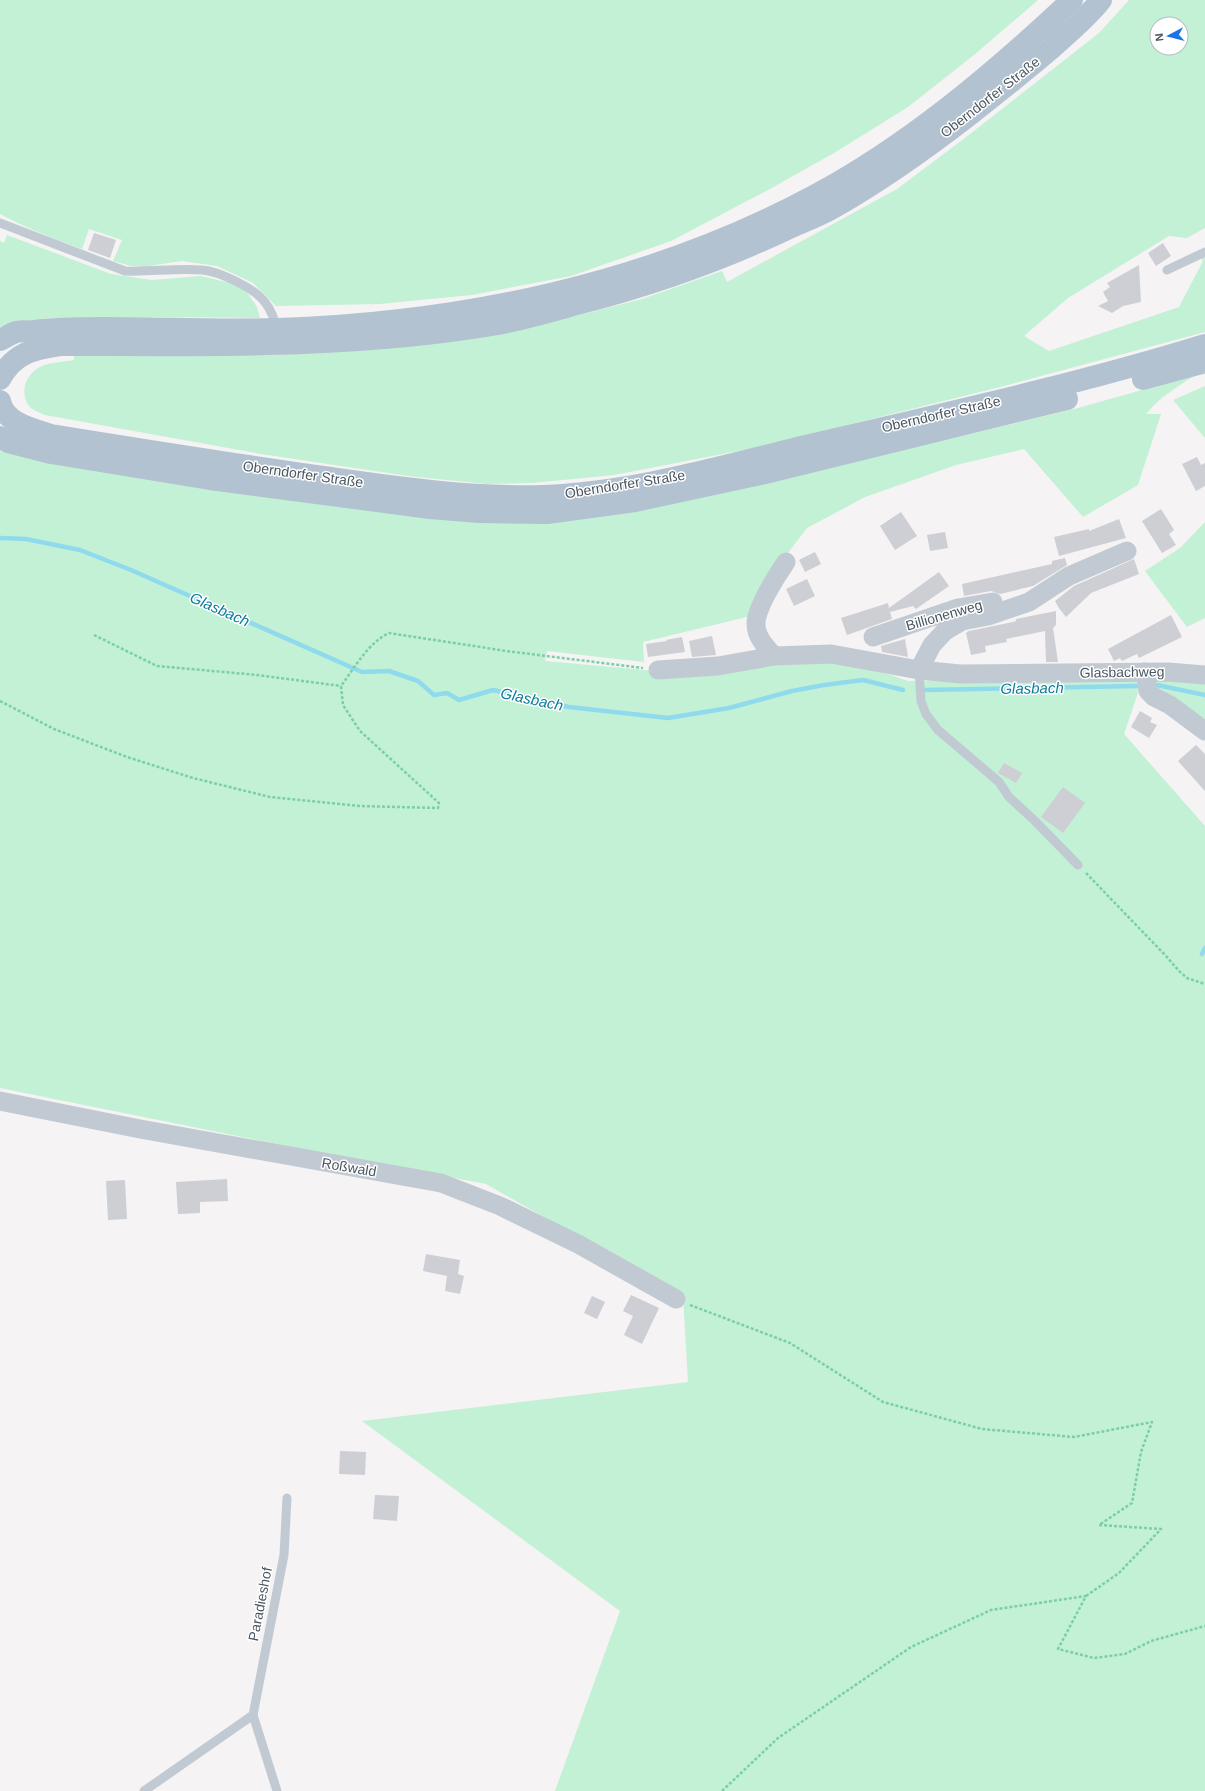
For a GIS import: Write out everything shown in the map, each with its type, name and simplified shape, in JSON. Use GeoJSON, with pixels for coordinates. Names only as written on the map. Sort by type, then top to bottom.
{"type":"FeatureCollection","features":[{"type":"Feature","properties":{"kind":"main road","name":"Oberndorfer Straße"},"geometry":{"type":"LineString","coordinates":[[0,340],[15,332],[59,328],[277,329],[332,326],[437,315],[549,295],[610,279],[683,255],[743,231],[813,197],[879,157],[946,110],[1009,57],[1072,0]]}},
{"type":"Feature","properties":{"kind":"main road","name":"Oberndorfer Straße"},"geometry":{"type":"LineString","coordinates":[[0,379],[5,370],[20,356],[34,349],[60,345],[247,346],[320,343],[387,338],[494,325],[627,291],[695,268],[754,244],[829,210],[892,172],[956,125],[1021,74],[1089,15],[1101,0]]}},
{"type":"Feature","properties":{"kind":"main road","name":"Oberndorfer Straße"},"geometry":{"type":"LineString","coordinates":[[0,401],[5,413],[15,421],[26,427],[51,435],[243,466],[425,491],[478,495],[545,496],[589,492],[668,478],[1112,372],[1205,346]]}},
{"type":"Feature","properties":{"kind":"main road","name":"Oberndorfer Straße"},"geometry":{"type":"LineString","coordinates":[[0,437],[8,442],[51,453],[210,479],[437,508],[479,512],[547,513],[635,502],[765,473],[962,426],[1205,362]]}},
{"type":"Feature","properties":{"kind":"street","name":"Billionenweg"},"geometry":{"type":"LineString","coordinates":[[919,670],[932,645],[945,631],[962,622],[988,616],[1028,602],[1088,566],[1127,550]]}},
{"type":"Feature","properties":{"kind":"street"},"geometry":{"type":"LineString","coordinates":[[774,656],[764,646],[758,633],[756,624],[757,616],[769,590],[786,562]]}},
{"type":"Feature","properties":{"kind":"street","name":"Billionenweg"},"geometry":{"type":"LineString","coordinates":[[874,636],[958,608],[1004,600],[1008,602],[1012,608]]}},
{"type":"Feature","properties":{"kind":"street","name":"Glasbachweg"},"geometry":{"type":"LineString","coordinates":[[658,670],[718,666],[774,656],[831,654],[919,670],[960,674],[1168,672],[1205,675]]}},
{"type":"Feature","properties":{"kind":"street"},"geometry":{"type":"LineString","coordinates":[[1145,672],[1148,691],[1154,697],[1170,705],[1205,731]]}},
{"type":"Feature","properties":{"kind":"street","name":"Roßwald"},"geometry":{"type":"LineString","coordinates":[[0,1101],[140,1129],[441,1183],[500,1206],[578,1244],[676,1299]]}},
{"type":"Feature","properties":{"kind":"lane"},"geometry":{"type":"LineString","coordinates":[[0,223],[125,270],[144,272],[203,270],[228,278],[248,288],[264,300],[272,313],[277,329]]}},
{"type":"Feature","properties":{"kind":"lane"},"geometry":{"type":"LineString","coordinates":[[1167,270],[1205,252]]}},
{"type":"Feature","properties":{"kind":"lane"},"geometry":{"type":"LineString","coordinates":[[919,670],[921,701],[926,714],[938,730],[998,782],[1009,797],[1078,865]]}},
{"type":"Feature","properties":{"kind":"lane","name":"Paradieshof"},"geometry":{"type":"LineString","coordinates":[[277,1791],[252,1715],[284,1555],[287,1498]]}},
{"type":"Feature","properties":{"kind":"lane"},"geometry":{"type":"LineString","coordinates":[[144,1791],[252,1715]]}},
{"type":"Feature","properties":{"kind":"path"},"geometry":{"type":"LineString","coordinates":[[0,701],[54,729],[127,758],[193,778],[270,797],[359,806],[438,808],[439,803],[360,731],[343,705],[341,686],[373,643],[389,633],[506,651],[658,670]]}},
{"type":"Feature","properties":{"kind":"path"},"geometry":{"type":"LineString","coordinates":[[94,635],[158,666],[257,674],[341,686]]}},
{"type":"Feature","properties":{"kind":"path"},"geometry":{"type":"LineString","coordinates":[[1078,865],[1166,956],[1178,971],[1187,978],[1205,984]]}},
{"type":"Feature","properties":{"kind":"path"},"geometry":{"type":"LineString","coordinates":[[676,1299],[790,1343],[883,1402],[982,1429],[1074,1437],[1152,1422],[1141,1452],[1132,1503],[1099,1525],[1161,1529],[1119,1573],[1086,1596],[991,1610],[911,1647],[778,1738],[722,1791]]}},
{"type":"Feature","properties":{"kind":"path"},"geometry":{"type":"LineString","coordinates":[[1086,1596],[1058,1649],[1094,1658],[1125,1654],[1152,1641],[1205,1626]]}},
{"type":"Feature","properties":{"kind":"green space"},"geometry":{"type":"Polygon","coordinates":[[[0,0],[1038,0],[974,55],[908,107],[834,153],[768,190],[671,241],[571,276],[472,295],[380,304],[276,306],[253,283],[217,266],[182,261],[148,266],[131,266],[113,261],[122,240],[89,229],[82,249],[40,233],[0,214],[0,0]]]}},
{"type":"Feature","properties":{"kind":"green space"},"geometry":{"type":"Polygon","coordinates":[[[1129,0],[1205,0],[1205,228],[1187,238],[1169,236],[1068,298],[1024,336],[1049,351],[1179,307],[1203,261],[1201,258],[1205,255],[1205,332],[1000,387],[759,447],[614,475],[532,483],[486,484],[408,476],[261,454],[45,415],[32,409],[26,401],[24,389],[28,379],[35,370],[44,365],[74,360],[74,354],[278,355],[387,348],[575,316],[642,299],[722,271],[727,282],[897,189],[1099,33],[1129,0]]]}},
{"type":"Feature","properties":{"kind":"green space"},"geometry":{"type":"Polygon","coordinates":[[[7,235],[111,274],[152,280],[201,276],[230,283],[246,291],[257,307],[260,318],[49,318],[12,323],[0,327],[0,241],[4,243],[7,235]]]}},
{"type":"Feature","properties":{"kind":"green space"},"geometry":{"type":"Polygon","coordinates":[[[1195,375],[1163,397],[1146,414],[1161,414],[1138,485],[1083,517],[1024,449],[956,465],[865,497],[807,528],[771,575],[751,616],[643,642],[644,662],[547,651],[545,661],[645,670],[681,675],[788,662],[856,663],[908,681],[1136,677],[1138,693],[1124,734],[1205,826],[1205,1791],[555,1791],[620,1611],[362,1421],[688,1382],[683,1296],[486,1184],[292,1147],[0,1088],[0,451],[37,460],[402,514],[954,438],[1078,408],[1195,375]]]}},
{"type":"Feature","properties":{"kind":"green space"},"geometry":{"type":"Polygon","coordinates":[[[1205,386],[1205,438],[1173,400],[1205,386]]]}},
{"type":"Feature","properties":{"kind":"green space"},"geometry":{"type":"Polygon","coordinates":[[[1205,522],[1205,618],[1187,627],[1145,571],[1180,548],[1205,522]]]}},
{"type":"Feature","properties":{"kind":"green space"},"geometry":{"type":"Polygon","coordinates":[[[1179,680],[1205,684],[1205,724],[1159,694],[1155,681],[1179,680]]]}},
{"type":"Feature","properties":{"kind":"building"},"geometry":{"type":"Polygon","coordinates":[[[94,233],[116,240],[110,258],[88,250],[94,233]]]}},
{"type":"Feature","properties":{"kind":"building"},"geometry":{"type":"Polygon","coordinates":[[[1163,243],[1171,256],[1156,266],[1148,253],[1163,243]]]}},
{"type":"Feature","properties":{"kind":"building"},"geometry":{"type":"Polygon","coordinates":[[[1139,265],[1141,302],[1123,306],[1112,313],[1098,306],[1108,301],[1103,292],[1110,287],[1107,283],[1139,265]]]}},
{"type":"Feature","properties":{"kind":"building"},"geometry":{"type":"Polygon","coordinates":[[[1197,457],[1201,465],[1205,463],[1205,486],[1196,491],[1182,464],[1197,457]]]}},
{"type":"Feature","properties":{"kind":"building"},"geometry":{"type":"Polygon","coordinates":[[[1161,509],[1174,530],[1169,534],[1176,545],[1162,553],[1142,521],[1161,509]]]}},
{"type":"Feature","properties":{"kind":"building"},"geometry":{"type":"Polygon","coordinates":[[[901,512],[917,536],[895,550],[880,526],[901,512]]]}},
{"type":"Feature","properties":{"kind":"building"},"geometry":{"type":"Polygon","coordinates":[[[1119,519],[1126,538],[1059,556],[1054,537],[1089,529],[1089,531],[1119,519]]]}},
{"type":"Feature","properties":{"kind":"building"},"geometry":{"type":"Polygon","coordinates":[[[945,532],[948,548],[930,551],[927,535],[945,532]]]}},
{"type":"Feature","properties":{"kind":"building"},"geometry":{"type":"Polygon","coordinates":[[[815,552],[821,564],[805,572],[799,560],[815,552]]]}},
{"type":"Feature","properties":{"kind":"building"},"geometry":{"type":"Polygon","coordinates":[[[1065,558],[1067,565],[1033,586],[1000,594],[991,591],[964,596],[962,584],[1052,564],[1052,561],[1065,558]]]}},
{"type":"Feature","properties":{"kind":"building"},"geometry":{"type":"Polygon","coordinates":[[[1134,559],[1139,574],[1091,593],[1066,617],[1059,608],[1055,601],[1074,586],[1134,559]]]}},
{"type":"Feature","properties":{"kind":"building"},"geometry":{"type":"Polygon","coordinates":[[[939,572],[949,586],[916,609],[913,606],[890,612],[892,619],[847,635],[841,618],[888,603],[889,608],[939,572]]]}},
{"type":"Feature","properties":{"kind":"building"},"geometry":{"type":"Polygon","coordinates":[[[807,579],[815,596],[794,606],[786,589],[807,579]]]}},
{"type":"Feature","properties":{"kind":"building"},"geometry":{"type":"Polygon","coordinates":[[[1056,611],[1056,625],[1053,628],[1058,662],[1046,662],[1045,631],[1006,639],[1007,642],[985,646],[986,652],[971,655],[966,633],[969,631],[1056,611]]]}},
{"type":"Feature","properties":{"kind":"building"},"geometry":{"type":"Polygon","coordinates":[[[1171,615],[1182,637],[1139,658],[1137,654],[1122,661],[1120,658],[1114,661],[1108,649],[1171,615]]]}},
{"type":"Feature","properties":{"kind":"building"},"geometry":{"type":"Polygon","coordinates":[[[712,636],[716,655],[692,657],[689,641],[712,636]]]}},
{"type":"Feature","properties":{"kind":"building"},"geometry":{"type":"Polygon","coordinates":[[[682,637],[685,652],[648,657],[646,644],[682,637]]]}},
{"type":"Feature","properties":{"kind":"building"},"geometry":{"type":"Polygon","coordinates":[[[905,639],[908,657],[882,652],[881,646],[905,639]]]}},
{"type":"Feature","properties":{"kind":"building"},"geometry":{"type":"Polygon","coordinates":[[[1140,711],[1152,718],[1150,722],[1157,725],[1149,738],[1131,727],[1140,711]]]}},
{"type":"Feature","properties":{"kind":"building"},"geometry":{"type":"Polygon","coordinates":[[[1196,745],[1205,754],[1205,791],[1178,761],[1196,745]]]}},
{"type":"Feature","properties":{"kind":"building"},"geometry":{"type":"Polygon","coordinates":[[[1004,763],[1022,773],[1016,783],[998,773],[1004,763]]]}},
{"type":"Feature","properties":{"kind":"building"},"geometry":{"type":"Polygon","coordinates":[[[1063,787],[1085,803],[1063,833],[1041,817],[1063,787]]]}},
{"type":"Feature","properties":{"kind":"building"},"geometry":{"type":"Polygon","coordinates":[[[227,1179],[228,1201],[200,1202],[200,1213],[178,1214],[176,1182],[227,1179]]]}},
{"type":"Feature","properties":{"kind":"building"},"geometry":{"type":"Polygon","coordinates":[[[125,1180],[127,1219],[108,1220],[106,1181],[125,1180]]]}},
{"type":"Feature","properties":{"kind":"building"},"geometry":{"type":"Polygon","coordinates":[[[426,1254],[460,1260],[458,1274],[464,1276],[460,1294],[445,1291],[447,1276],[423,1271],[426,1254]]]}},
{"type":"Feature","properties":{"kind":"building"},"geometry":{"type":"Polygon","coordinates":[[[631,1295],[659,1308],[642,1344],[624,1335],[633,1316],[623,1311],[631,1295]]]}},
{"type":"Feature","properties":{"kind":"building"},"geometry":{"type":"Polygon","coordinates":[[[592,1296],[605,1302],[597,1319],[584,1313],[592,1296]]]}},
{"type":"Feature","properties":{"kind":"building"},"geometry":{"type":"Polygon","coordinates":[[[340,1451],[366,1452],[365,1475],[339,1474],[340,1451]]]}},
{"type":"Feature","properties":{"kind":"building"},"geometry":{"type":"Polygon","coordinates":[[[375,1495],[399,1496],[397,1521],[373,1519],[375,1495]]]}},
{"type":"Feature","properties":{"kind":"waterway","name":"Glasbach"},"geometry":{"type":"LineString","coordinates":[[0,538],[26,539],[80,550],[131,570],[362,672],[389,671],[418,681],[434,695],[447,693],[459,700],[493,690],[569,707],[668,718],[729,708],[792,691],[863,680],[903,690]]}},
{"type":"Feature","properties":{"kind":"waterway","name":"Glasbach"},"geometry":{"type":"LineString","coordinates":[[1157,685],[1205,695]]}},
{"type":"Feature","properties":{"kind":"waterway","name":"Glasbach"},"geometry":{"type":"LineString","coordinates":[[925,690],[1138,686]]}},
{"type":"Feature","properties":{"kind":"waterway"},"geometry":{"type":"LineString","coordinates":[[1202,954],[1205,948]]}}]}
